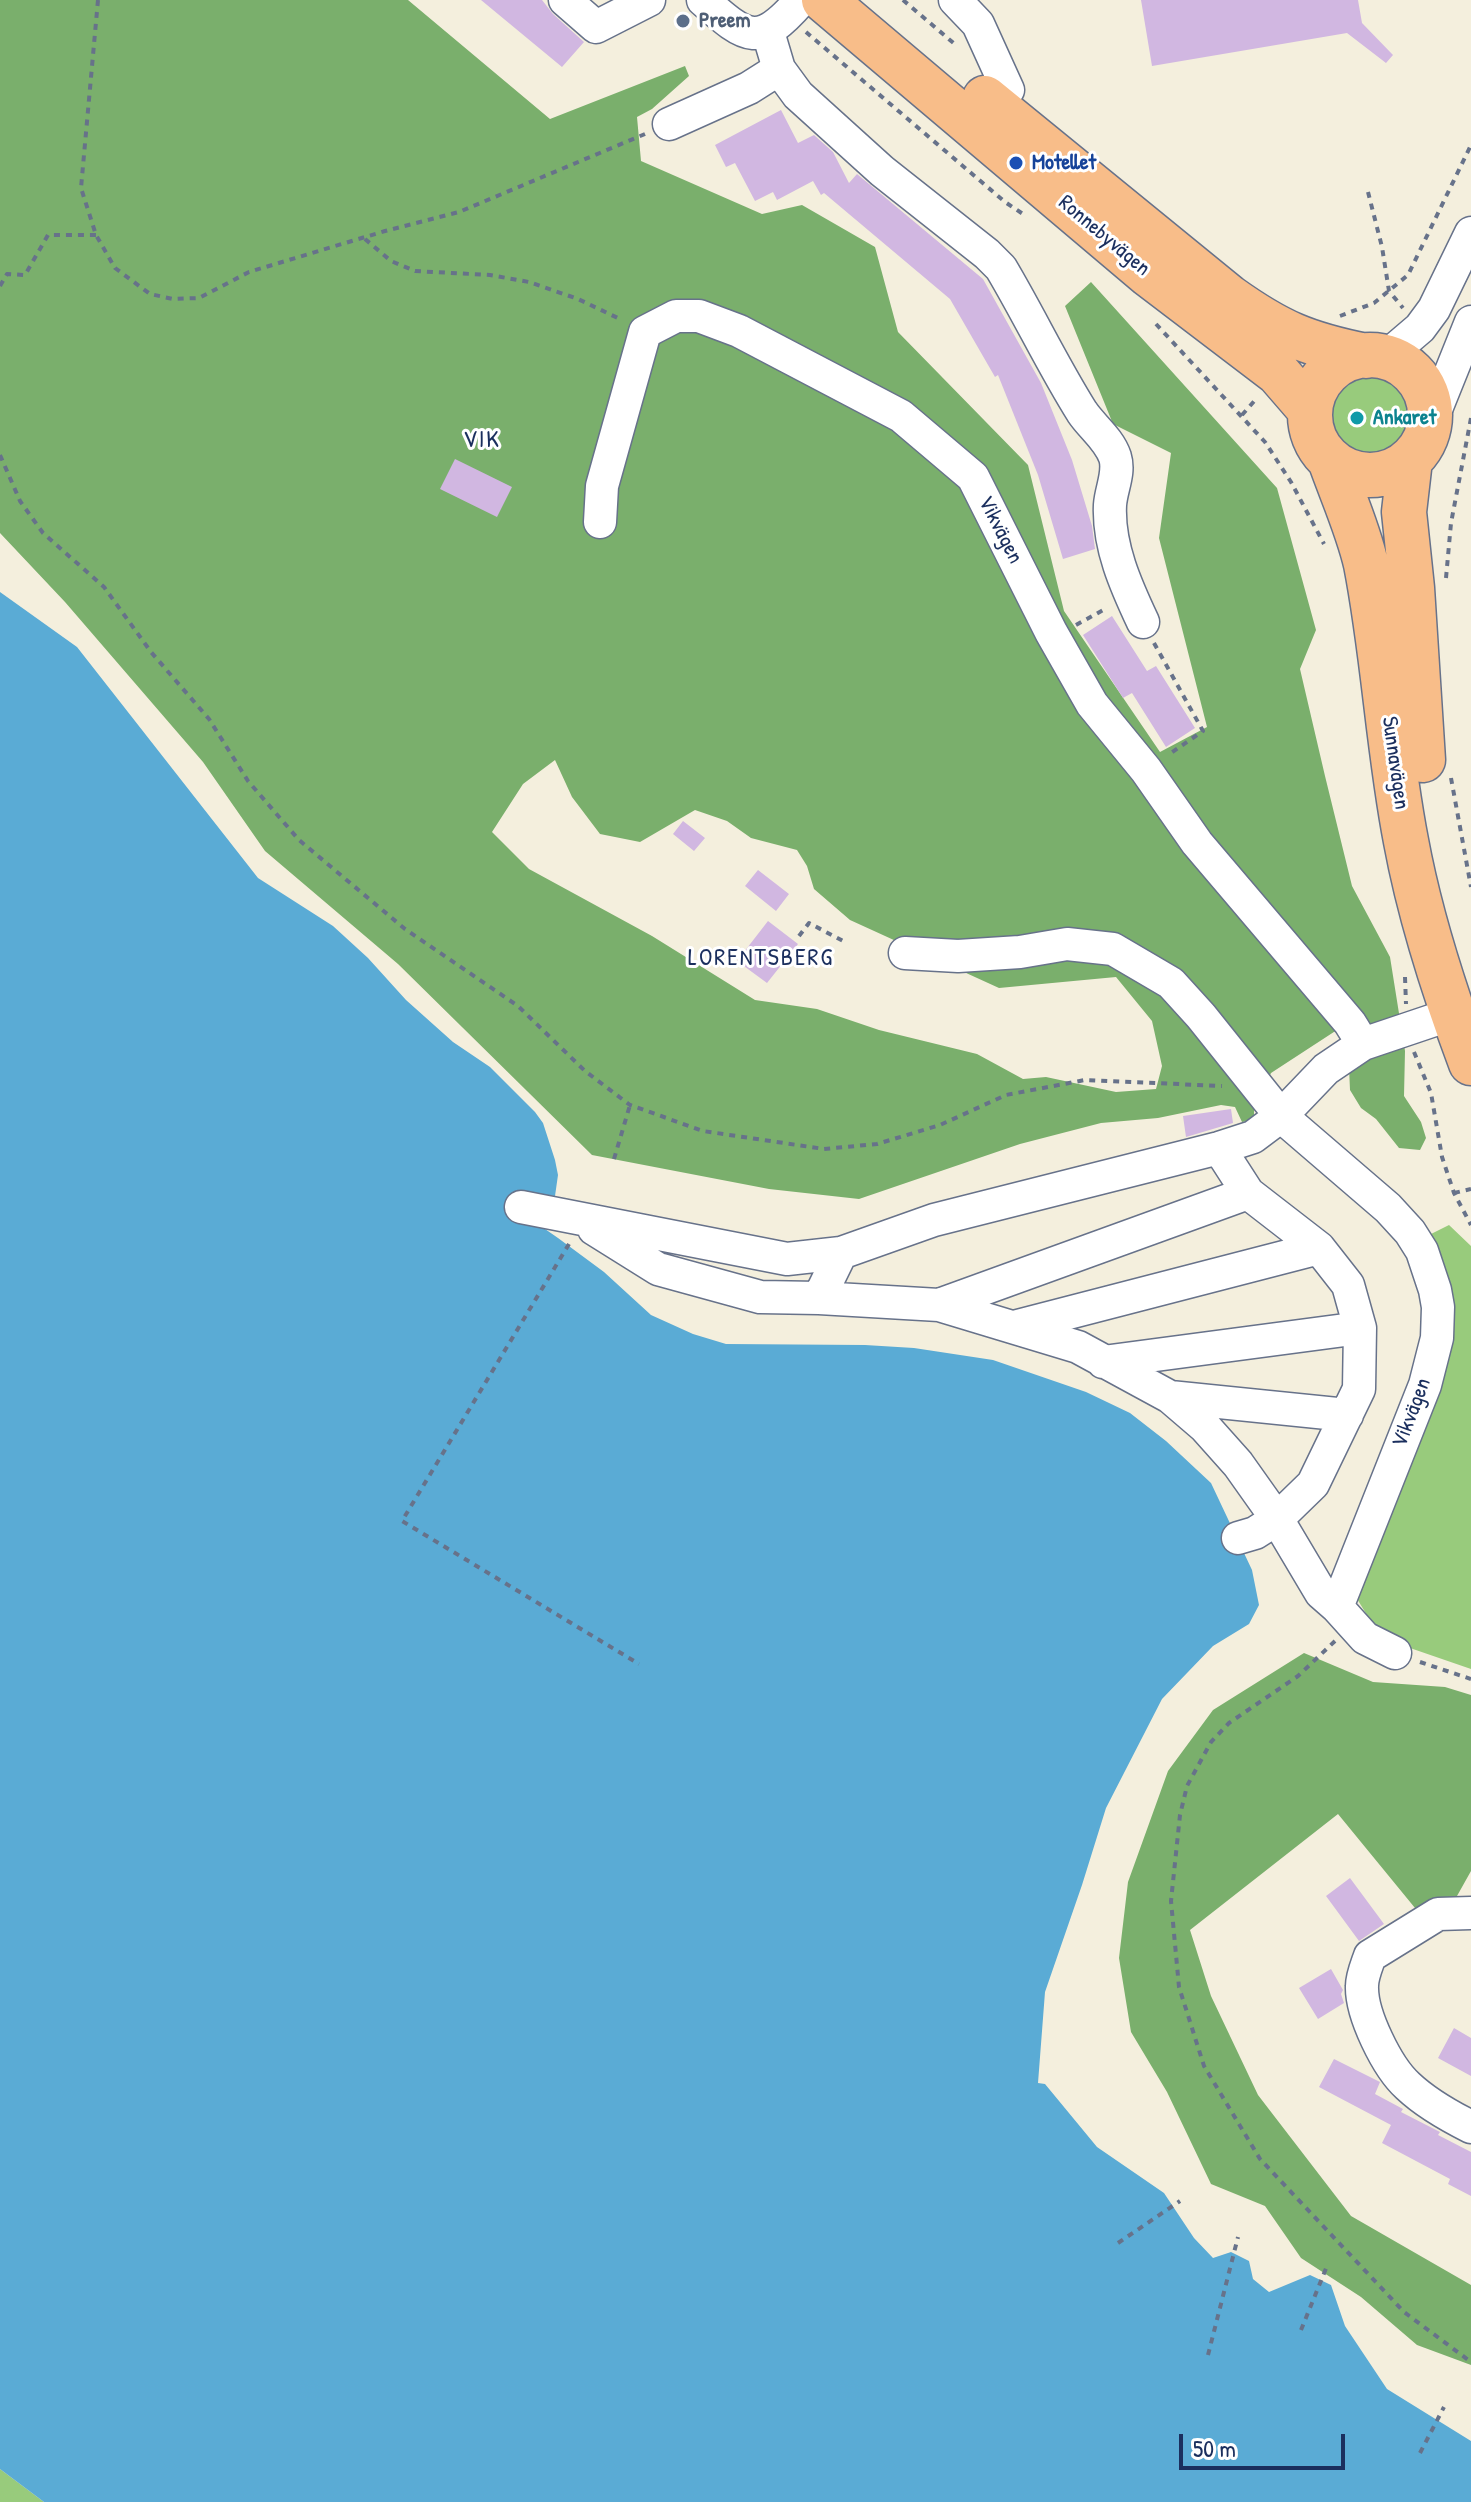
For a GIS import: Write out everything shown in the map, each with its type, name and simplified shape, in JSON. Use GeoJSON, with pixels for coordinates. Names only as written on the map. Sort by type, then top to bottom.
{"type":"FeatureCollection","features":[{"type":"Feature","properties":{"kind":"highway","name":"Ronnebyvägen"},"geometry":{"type":"LineString","coordinates":[[870,0],[994,105],[1260,319],[1299,340],[1376,356]]}},
{"type":"Feature","properties":{"kind":"highway","name":"Ronnebyvägen"},"geometry":{"type":"LineString","coordinates":[[795,12],[1278,373],[1310,410]]}},
{"type":"Feature","properties":{"kind":"highway"},"geometry":{"type":"LineString","coordinates":[[1376,356],[1402,364],[1421,383],[1437,434],[1394,471],[1365,475],[1347,471],[1330,460],[1315,438],[1310,410],[1317,387],[1326,374],[1346,360],[1376,356]]}},
{"type":"Feature","properties":{"kind":"highway","name":"Sunnavägen"},"geometry":{"type":"LineString","coordinates":[[1437,434],[1404,512],[1424,772],[1448,893],[1471,972]]}},
{"type":"Feature","properties":{"kind":"highway","name":"Sunnavägen"},"geometry":{"type":"LineString","coordinates":[[1330,460],[1365,561],[1405,839],[1425,925],[1452,1014],[1471,1063]]}},
{"type":"Feature","properties":{"kind":"street"},"geometry":{"type":"LineString","coordinates":[[565,0],[596,27],[649,0]]}},
{"type":"Feature","properties":{"kind":"street"},"geometry":{"type":"LineString","coordinates":[[703,0],[738,28],[758,34],[795,12]]}},
{"type":"Feature","properties":{"kind":"street"},"geometry":{"type":"LineString","coordinates":[[955,0],[978,24],[1008,90]]}},
{"type":"Feature","properties":{"kind":"street"},"geometry":{"type":"LineString","coordinates":[[669,124],[749,88],[779,69],[795,12]]}},
{"type":"Feature","properties":{"kind":"street"},"geometry":{"type":"LineString","coordinates":[[779,69],[798,95],[819,115],[1001,268],[1083,414],[1115,457],[1117,467],[1110,503],[1111,535],[1124,581],[1143,622]]}},
{"type":"Feature","properties":{"kind":"street"},"geometry":{"type":"LineString","coordinates":[[1376,356],[1420,328],[1434,309],[1471,233]]}},
{"type":"Feature","properties":{"kind":"street","name":"Vikvägen"},"geometry":{"type":"LineString","coordinates":[[645,332],[676,316],[699,316],[739,331],[901,416],[973,477],[1051,632],[1092,704],[1146,770],[1197,843],[1301,968],[1335,1003],[1363,1044]]}},
{"type":"Feature","properties":{"kind":"street"},"geometry":{"type":"LineString","coordinates":[[1437,434],[1471,322]]}},
{"type":"Feature","properties":{"kind":"street"},"geometry":{"type":"LineString","coordinates":[[600,522],[602,486],[645,332]]}},
{"type":"Feature","properties":{"kind":"street","name":"Vikvägen"},"geometry":{"type":"LineString","coordinates":[[905,953],[958,956],[1020,952],[1067,944],[1113,949],[1171,983],[1281,1116],[1401,1220],[1422,1251],[1438,1307],[1437,1338],[1425,1385],[1344,1616]]}},
{"type":"Feature","properties":{"kind":"street"},"geometry":{"type":"LineString","coordinates":[[576,1227],[787,1259],[841,1253],[934,1220],[1253,1137],[1281,1116],[1326,1069],[1363,1044],[1452,1014]]}},
{"type":"Feature","properties":{"kind":"street"},"geometry":{"type":"LineString","coordinates":[[1219,1148],[1248,1193],[1319,1248],[1348,1285],[1360,1328],[1359,1389],[1313,1484],[1277,1519],[1255,1533],[1238,1538]]}},
{"type":"Feature","properties":{"kind":"street"},"geometry":{"type":"LineString","coordinates":[[939,1305],[1248,1193]]}},
{"type":"Feature","properties":{"kind":"street"},"geometry":{"type":"LineString","coordinates":[[521,1207],[576,1227],[658,1269],[760,1297],[939,1305],[1078,1347],[1170,1397],[1205,1427],[1238,1464],[1277,1519],[1321,1593],[1365,1638],[1395,1653]]}},
{"type":"Feature","properties":{"kind":"street"},"geometry":{"type":"LineString","coordinates":[[1014,1327],[1319,1248]]}},
{"type":"Feature","properties":{"kind":"street"},"geometry":{"type":"LineString","coordinates":[[819,1298],[841,1253]]}},
{"type":"Feature","properties":{"kind":"street"},"geometry":{"type":"LineString","coordinates":[[1103,1362],[1360,1328]]}},
{"type":"Feature","properties":{"kind":"street"},"geometry":{"type":"LineString","coordinates":[[1170,1397],[1347,1415]]}},
{"type":"Feature","properties":{"kind":"street"},"geometry":{"type":"LineString","coordinates":[[1471,1913],[1438,1914],[1409,1930],[1370,1956],[1361,1984],[1365,2013],[1377,2041],[1406,2085],[1445,2114],[1471,2127]]}},
{"type":"Feature","properties":{"kind":"path"},"geometry":{"type":"LineString","coordinates":[[98,0],[81,188],[96,235],[115,268],[150,294],[173,299],[199,298],[249,272],[459,212],[669,124]]}},
{"type":"Feature","properties":{"kind":"path"},"geometry":{"type":"LineString","coordinates":[[903,0],[963,51]]}},
{"type":"Feature","properties":{"kind":"path"},"geometry":{"type":"LineString","coordinates":[[795,12],[1005,202],[1031,219]]}},
{"type":"Feature","properties":{"kind":"path"},"geometry":{"type":"LineString","coordinates":[[1328,318],[1350,314],[1374,303],[1408,275],[1471,145]]}},
{"type":"Feature","properties":{"kind":"path"},"geometry":{"type":"LineString","coordinates":[[1368,192],[1389,291]]}},
{"type":"Feature","properties":{"kind":"path"},"geometry":{"type":"LineString","coordinates":[[0,286],[7,274],[25,275],[48,235],[96,235]]}},
{"type":"Feature","properties":{"kind":"path"},"geometry":{"type":"LineString","coordinates":[[364,239],[391,261],[415,271],[490,275],[529,282],[578,299],[645,332]]}},
{"type":"Feature","properties":{"kind":"path"},"geometry":{"type":"LineString","coordinates":[[1148,316],[1265,442],[1291,482],[1328,555]]}},
{"type":"Feature","properties":{"kind":"path"},"geometry":{"type":"LineString","coordinates":[[1437,434],[1451,523],[1445,582]]}},
{"type":"Feature","properties":{"kind":"path"},"geometry":{"type":"LineString","coordinates":[[0,455],[20,501],[43,533],[104,587],[151,652],[209,719],[248,781],[299,840],[405,929],[518,1006],[585,1071],[630,1105],[703,1131],[824,1149],[877,1144],[940,1125],[1006,1095],[1085,1080],[1260,1089]]}},
{"type":"Feature","properties":{"kind":"path"},"geometry":{"type":"LineString","coordinates":[[1051,632],[1069,629],[1106,608],[1124,581]]}},
{"type":"Feature","properties":{"kind":"path"},"geometry":{"type":"LineString","coordinates":[[1143,622],[1203,731],[1146,770]]}},
{"type":"Feature","properties":{"kind":"path"},"geometry":{"type":"LineString","coordinates":[[1449,767],[1471,887]]}},
{"type":"Feature","properties":{"kind":"path"},"geometry":{"type":"LineString","coordinates":[[799,936],[809,923],[843,941]]}},
{"type":"Feature","properties":{"kind":"path"},"geometry":{"type":"LineString","coordinates":[[1404,969],[1413,1050],[1431,1093],[1442,1157],[1454,1193],[1471,1225]]}},
{"type":"Feature","properties":{"kind":"path"},"geometry":{"type":"LineString","coordinates":[[614,1159],[630,1105]]}},
{"type":"Feature","properties":{"kind":"path"},"geometry":{"type":"LineString","coordinates":[[1454,1193],[1471,1189]]}},
{"type":"Feature","properties":{"kind":"path"},"geometry":{"type":"LineString","coordinates":[[576,1227],[402,1521],[639,1664]]}},
{"type":"Feature","properties":{"kind":"path"},"geometry":{"type":"LineString","coordinates":[[1344,1616],[1298,1676],[1229,1723],[1211,1742],[1187,1786],[1180,1815],[1171,1901],[1179,1987],[1204,2066],[1260,2159],[1404,2312],[1471,2362]]}},
{"type":"Feature","properties":{"kind":"path"},"geometry":{"type":"LineString","coordinates":[[1395,1653],[1471,1679]]}},
{"type":"Feature","properties":{"kind":"path"},"geometry":{"type":"LineString","coordinates":[[1118,2243],[1180,2201]]}},
{"type":"Feature","properties":{"kind":"path"},"geometry":{"type":"LineString","coordinates":[[1208,2355],[1238,2237]]}},
{"type":"Feature","properties":{"kind":"path"},"geometry":{"type":"LineString","coordinates":[[1301,2330],[1327,2266]]}},
{"type":"Feature","properties":{"kind":"path"},"geometry":{"type":"LineString","coordinates":[[1420,2453],[1444,2407]]}},
{"type":"Feature","properties":{"kind":"green space"},"geometry":{"type":"Polygon","coordinates":[[[0,0],[408,0],[550,119],[685,66],[689,76],[652,109],[637,117],[641,161],[762,214],[802,205],[875,247],[898,332],[1028,465],[1064,611],[1160,752],[1207,727],[1159,538],[1171,453],[1113,424],[1065,306],[1091,282],[1277,488],[1316,630],[1300,669],[1352,886],[1390,957],[1405,1051],[1404,1096],[1421,1122],[1426,1138],[1420,1150],[1399,1148],[1376,1119],[1361,1108],[1350,1090],[1349,1067],[1340,1028],[1271,1073],[1254,1109],[1254,1120],[1242,1122],[1235,1107],[1221,1105],[1158,1118],[1101,1123],[1020,1144],[859,1199],[769,1189],[592,1155],[398,964],[265,851],[203,762],[65,602],[0,533],[0,0]],[[555,760],[523,784],[492,832],[529,869],[652,936],[755,1000],[817,1009],[879,1030],[977,1054],[1023,1079],[1046,1077],[1116,1092],[1156,1089],[1162,1066],[1152,1021],[1116,977],[999,988],[850,920],[814,889],[807,866],[797,850],[751,838],[727,821],[695,810],[640,842],[600,834],[572,797],[555,760]]]}},
{"type":"Feature","properties":{"kind":"green space"},"geometry":{"type":"Polygon","coordinates":[[[1370,370],[1387,374],[1401,383],[1410,397],[1414,414],[1410,431],[1401,445],[1387,454],[1370,458],[1353,454],[1339,445],[1330,431],[1326,414],[1330,397],[1339,383],[1353,374],[1370,370]]]}},
{"type":"Feature","properties":{"kind":"green space"},"geometry":{"type":"Polygon","coordinates":[[[1449,1225],[1471,1246],[1471,1669],[1381,1638],[1351,1589],[1434,1388],[1425,1237],[1449,1225]]]}},
{"type":"Feature","properties":{"kind":"green space"},"geometry":{"type":"Polygon","coordinates":[[[1304,1653],[1373,1682],[1445,1687],[1471,1695],[1471,1871],[1457,1896],[1415,1908],[1338,1814],[1190,1930],[1211,1996],[1258,2095],[1351,2216],[1471,2285],[1471,2365],[1417,2345],[1361,2297],[1301,2258],[1265,2206],[1211,2184],[1167,2092],[1131,2032],[1119,1958],[1128,1882],[1168,1771],[1213,1710],[1304,1653]]]}},
{"type":"Feature","properties":{"kind":"green space"},"geometry":{"type":"Polygon","coordinates":[[[0,2469],[44,2502],[0,2502],[0,2469]]]}},
{"type":"Feature","properties":{"kind":"water"},"geometry":{"type":"Polygon","coordinates":[[[0,592],[77,647],[258,878],[333,926],[368,958],[406,1000],[453,1042],[490,1067],[535,1112],[543,1123],[555,1160],[558,1175],[555,1196],[516,1194],[513,1216],[558,1238],[604,1272],[651,1315],[693,1334],[726,1344],[865,1345],[914,1348],[993,1360],[1086,1392],[1130,1413],[1211,1483],[1252,1570],[1259,1605],[1249,1624],[1213,1646],[1162,1699],[1106,1808],[1045,1992],[1038,2083],[1045,2084],[1097,2147],[1164,2193],[1194,2238],[1213,2258],[1231,2252],[1249,2261],[1253,2279],[1269,2292],[1310,2275],[1331,2285],[1345,2326],[1387,2389],[1471,2441],[1471,2502],[44,2502],[0,2469],[0,592]]]}},
{"type":"Feature","properties":{"kind":"building"},"geometry":{"type":"Polygon","coordinates":[[[481,0],[542,0],[584,42],[562,67],[481,0]]]}},
{"type":"Feature","properties":{"kind":"building"},"geometry":{"type":"Polygon","coordinates":[[[1141,0],[1358,0],[1362,23],[1393,55],[1386,63],[1347,33],[1152,66],[1141,0]]]}},
{"type":"Feature","properties":{"kind":"building"},"geometry":{"type":"Polygon","coordinates":[[[781,110],[798,143],[814,135],[833,152],[849,183],[857,174],[983,279],[1041,383],[1072,460],[1092,526],[1095,549],[1063,559],[1038,475],[998,375],[995,377],[950,299],[824,193],[821,195],[813,181],[777,200],[773,192],[755,201],[735,163],[726,167],[715,145],[781,110]]]}},
{"type":"Feature","properties":{"kind":"building"},"geometry":{"type":"Polygon","coordinates":[[[455,459],[512,487],[497,517],[440,489],[455,459]]]}},
{"type":"Feature","properties":{"kind":"building"},"geometry":{"type":"Polygon","coordinates":[[[1112,616],[1147,671],[1156,666],[1195,728],[1166,747],[1132,693],[1123,698],[1083,635],[1112,616]]]}},
{"type":"Feature","properties":{"kind":"building"},"geometry":{"type":"Polygon","coordinates":[[[683,821],[705,838],[694,851],[673,834],[683,821]]]}},
{"type":"Feature","properties":{"kind":"building"},"geometry":{"type":"Polygon","coordinates":[[[758,870],[789,894],[776,911],[745,886],[758,870]]]}},
{"type":"Feature","properties":{"kind":"building"},"geometry":{"type":"Polygon","coordinates":[[[768,921],[798,944],[767,983],[737,961],[768,921]]]}},
{"type":"Feature","properties":{"kind":"building"},"geometry":{"type":"Polygon","coordinates":[[[1231,1109],[1233,1123],[1186,1137],[1183,1116],[1231,1109]]]}},
{"type":"Feature","properties":{"kind":"building"},"geometry":{"type":"Polygon","coordinates":[[[1350,1878],[1384,1924],[1359,1941],[1326,1896],[1350,1878]]]}},
{"type":"Feature","properties":{"kind":"building"},"geometry":{"type":"Polygon","coordinates":[[[1331,1969],[1343,1990],[1344,2003],[1318,2019],[1299,1988],[1331,1969]]]}},
{"type":"Feature","properties":{"kind":"building"},"geometry":{"type":"Polygon","coordinates":[[[1454,2028],[1471,2038],[1471,2076],[1438,2058],[1454,2028]]]}},
{"type":"Feature","properties":{"kind":"building"},"geometry":{"type":"Polygon","coordinates":[[[1334,2059],[1380,2082],[1375,2094],[1403,2109],[1401,2112],[1440,2132],[1438,2135],[1471,2152],[1471,2196],[1448,2184],[1450,2179],[1382,2143],[1391,2125],[1319,2087],[1334,2059]]]}},
{"type":"Feature","properties":{"kind":"place","name":"Preem"},"geometry":{"type":"Point","coordinates":[683,21]}},
{"type":"Feature","properties":{"kind":"place","name":"Motellet"},"geometry":{"type":"Point","coordinates":[1016,163]}},
{"type":"Feature","properties":{"kind":"place","name":"Ankaret"},"geometry":{"type":"Point","coordinates":[1357,418]}},
{"type":"Feature","properties":{"kind":"district","name":"VIK"},"geometry":{"type":"Point","coordinates":[482,441]}},
{"type":"Feature","properties":{"kind":"district","name":"LORENTSBERG"},"geometry":{"type":"Point","coordinates":[761,959]}}]}
